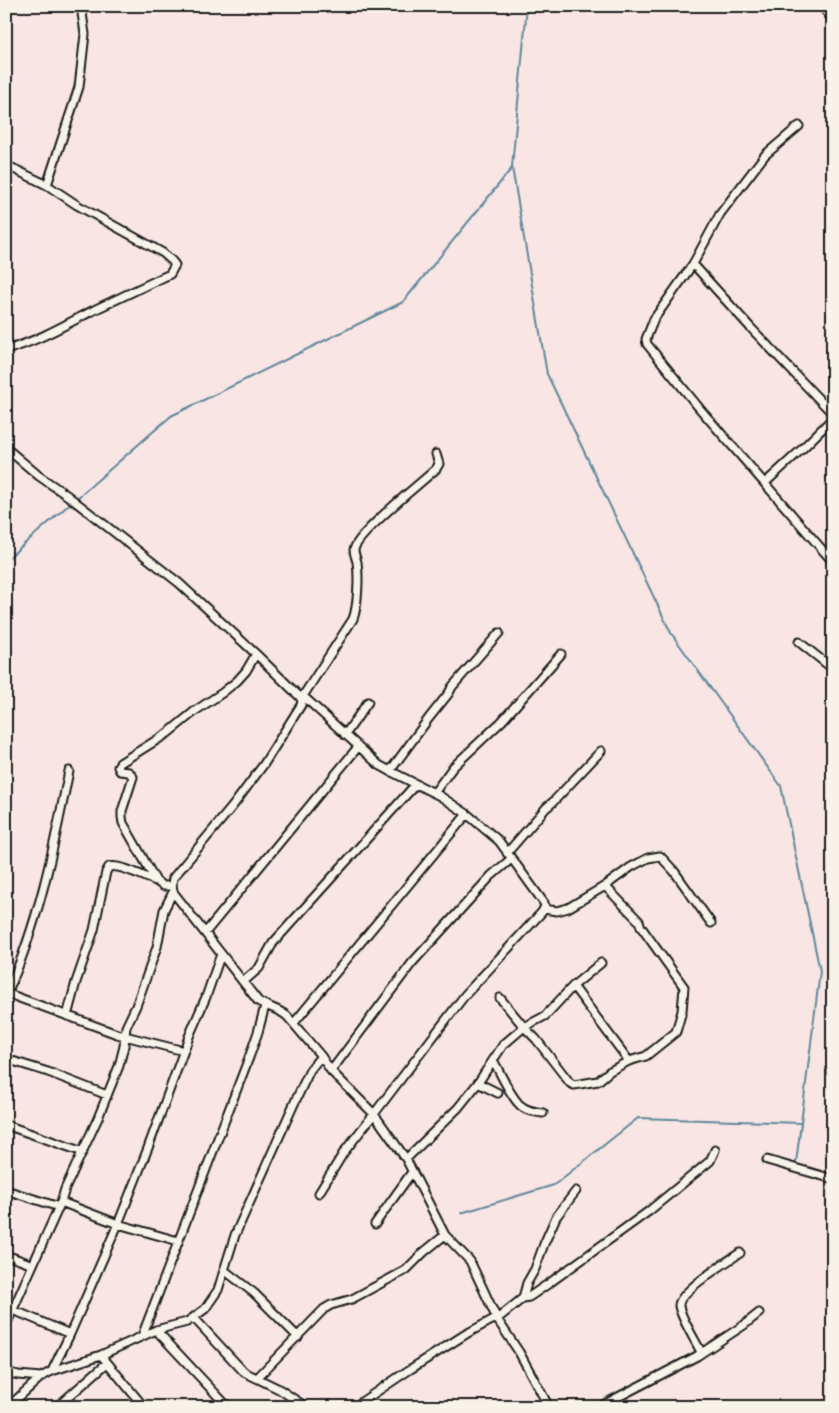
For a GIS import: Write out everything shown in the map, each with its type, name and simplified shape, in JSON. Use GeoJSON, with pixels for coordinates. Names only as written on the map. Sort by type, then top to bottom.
{"type":"FeatureCollection","features":[{"type":"Feature","properties":{"kind":"street"},"geometry":{"type":"LineString","coordinates":[[47,185],[79,87],[85,34],[81,6]]}},
{"type":"Feature","properties":{"kind":"street"},"geometry":{"type":"LineString","coordinates":[[822,6],[833,20]]}},
{"type":"Feature","properties":{"kind":"street"},"geometry":{"type":"LineString","coordinates":[[799,126],[765,155],[720,214],[693,264],[654,319],[646,339],[646,344],[833,562]]}},
{"type":"Feature","properties":{"kind":"street"},"geometry":{"type":"LineString","coordinates":[[6,165],[47,185],[77,205],[163,253],[172,260],[174,265],[170,274],[94,310],[47,335],[6,350]]}},
{"type":"Feature","properties":{"kind":"street"},"geometry":{"type":"LineString","coordinates":[[693,264],[750,328],[833,414]]}},
{"type":"Feature","properties":{"kind":"street"},"geometry":{"type":"LineString","coordinates":[[765,483],[833,418]]}},
{"type":"Feature","properties":{"kind":"street"},"geometry":{"type":"LineString","coordinates":[[6,448],[39,476],[68,496],[179,584],[379,765],[434,793],[467,814],[500,841],[544,903],[544,909],[518,940],[465,995],[344,1152],[319,1193]]}},
{"type":"Feature","properties":{"kind":"street"},"geometry":{"type":"LineString","coordinates":[[6,1325],[9,1308],[33,1265],[83,1152],[118,1066],[124,1046],[126,1027],[136,1006],[157,947],[164,910],[173,889],[174,878],[232,807],[264,764],[301,705],[302,697],[353,619],[356,611],[357,561],[354,550],[356,544],[366,532],[436,469],[439,464],[436,454]]}},
{"type":"Feature","properties":{"kind":"street"},"geometry":{"type":"LineString","coordinates":[[390,771],[452,687],[499,634]]}},
{"type":"Feature","properties":{"kind":"street"},"geometry":{"type":"LineString","coordinates":[[799,642],[833,669]]}},
{"type":"Feature","properties":{"kind":"street"},"geometry":{"type":"LineString","coordinates":[[156,881],[123,823],[122,811],[133,777],[129,772],[120,771],[118,767],[120,763],[168,733],[195,710],[237,681],[246,671],[256,654]]}},
{"type":"Feature","properties":{"kind":"street"},"geometry":{"type":"LineString","coordinates":[[434,793],[453,767],[502,721],[561,654]]}},
{"type":"Feature","properties":{"kind":"street"},"geometry":{"type":"LineString","coordinates":[[346,735],[368,702]]}},
{"type":"Feature","properties":{"kind":"street"},"geometry":{"type":"LineString","coordinates":[[205,933],[358,747]]}},
{"type":"Feature","properties":{"kind":"street"},"geometry":{"type":"LineString","coordinates":[[331,1071],[412,964],[509,856],[546,808],[601,751]]}},
{"type":"Feature","properties":{"kind":"street"},"geometry":{"type":"LineString","coordinates":[[69,771],[58,829],[35,919],[19,966],[7,993],[125,1036],[184,1051]]}},
{"type":"Feature","properties":{"kind":"street"},"geometry":{"type":"LineString","coordinates":[[243,982],[259,968],[273,943],[416,784]]}},
{"type":"Feature","properties":{"kind":"street"},"geometry":{"type":"LineString","coordinates":[[294,1022],[467,814]]}},
{"type":"Feature","properties":{"kind":"street"},"geometry":{"type":"LineString","coordinates":[[544,909],[557,911],[568,908],[605,886],[631,867],[648,858],[660,856],[674,870],[711,922]]}},
{"type":"Feature","properties":{"kind":"street"},"geometry":{"type":"LineString","coordinates":[[67,1016],[76,982],[94,930],[106,872],[109,868],[112,866],[120,868],[173,889],[258,1001],[265,1006],[282,1012],[294,1022],[331,1071],[374,1114],[406,1159],[445,1235],[470,1261],[497,1319],[519,1352],[549,1407]]}},
{"type":"Feature","properties":{"kind":"street"},"geometry":{"type":"LineString","coordinates":[[500,998],[536,1039],[570,1083],[574,1085],[598,1081],[610,1071],[629,1061],[646,1056],[676,1032],[682,1011],[684,987],[638,920],[605,886]]}},
{"type":"Feature","properties":{"kind":"street"},"geometry":{"type":"LineString","coordinates":[[52,1371],[118,1224],[221,954]]}},
{"type":"Feature","properties":{"kind":"street"},"geometry":{"type":"LineString","coordinates":[[406,1159],[458,1108],[504,1045],[524,1027],[545,1016],[573,986],[601,963]]}},
{"type":"Feature","properties":{"kind":"street"},"geometry":{"type":"LineString","coordinates":[[573,986],[629,1061]]}},
{"type":"Feature","properties":{"kind":"street"},"geometry":{"type":"LineString","coordinates":[[142,1336],[250,1056],[265,1006]]}},
{"type":"Feature","properties":{"kind":"street"},"geometry":{"type":"LineString","coordinates":[[8,1407],[41,1377],[52,1371],[101,1356],[156,1330],[187,1322],[205,1309],[218,1290],[235,1235],[293,1106],[310,1070],[321,1056]]}},
{"type":"Feature","properties":{"kind":"street"},"geometry":{"type":"LineString","coordinates":[[6,1059],[48,1072],[107,1095]]}},
{"type":"Feature","properties":{"kind":"street"},"geometry":{"type":"LineString","coordinates":[[493,1060],[514,1098],[521,1106],[543,1113]]}},
{"type":"Feature","properties":{"kind":"street"},"geometry":{"type":"LineString","coordinates":[[478,1083],[498,1093]]}},
{"type":"Feature","properties":{"kind":"street"},"geometry":{"type":"LineString","coordinates":[[6,1124],[83,1152]]}},
{"type":"Feature","properties":{"kind":"street"},"geometry":{"type":"LineString","coordinates":[[522,1298],[529,1297],[548,1284],[649,1211],[710,1160],[715,1150]]}},
{"type":"Feature","properties":{"kind":"street"},"geometry":{"type":"LineString","coordinates":[[767,1160],[833,1179]]}},
{"type":"Feature","properties":{"kind":"street"},"geometry":{"type":"LineString","coordinates":[[375,1224],[412,1172]]}},
{"type":"Feature","properties":{"kind":"street"},"geometry":{"type":"LineString","coordinates":[[6,1190],[60,1204],[118,1224],[178,1241]]}},
{"type":"Feature","properties":{"kind":"street"},"geometry":{"type":"LineString","coordinates":[[354,1407],[466,1334],[497,1319],[522,1298],[556,1217],[576,1191]]}},
{"type":"Feature","properties":{"kind":"street"},"geometry":{"type":"LineString","coordinates":[[257,1378],[324,1309],[352,1299],[406,1270],[445,1235]]}},
{"type":"Feature","properties":{"kind":"street"},"geometry":{"type":"LineString","coordinates":[[702,1352],[682,1315],[679,1300],[688,1290],[740,1253]]}},
{"type":"Feature","properties":{"kind":"street"},"geometry":{"type":"LineString","coordinates":[[6,1255],[33,1265]]}},
{"type":"Feature","properties":{"kind":"street"},"geometry":{"type":"LineString","coordinates":[[224,1270],[254,1293],[298,1337]]}},
{"type":"Feature","properties":{"kind":"street"},"geometry":{"type":"LineString","coordinates":[[9,1308],[70,1334]]}},
{"type":"Feature","properties":{"kind":"street"},"geometry":{"type":"LineString","coordinates":[[598,1407],[697,1356],[759,1313]]}},
{"type":"Feature","properties":{"kind":"street"},"geometry":{"type":"LineString","coordinates":[[194,1318],[244,1372],[279,1389],[306,1407]]}},
{"type":"Feature","properties":{"kind":"street"},"geometry":{"type":"LineString","coordinates":[[156,1330],[228,1407]]}},
{"type":"Feature","properties":{"kind":"street"},"geometry":{"type":"LineString","coordinates":[[101,1356],[144,1407]]}},
{"type":"Feature","properties":{"kind":"street"},"geometry":{"type":"LineString","coordinates":[[57,1407],[107,1363]]}},
{"type":"Feature","properties":{"kind":"street"},"geometry":{"type":"LineString","coordinates":[[6,1372],[41,1377]]}},
{"type":"Feature","properties":{"kind":"street"},"geometry":{"type":"LineString","coordinates":[[289,1407],[293,1398]]}},
{"type":"Feature","properties":{"kind":"waterway"},"geometry":{"type":"LineString","coordinates":[[527,6],[512,167],[547,374],[671,633],[781,786],[820,971],[796,1163]]}},
{"type":"Feature","properties":{"kind":"waterway"},"geometry":{"type":"LineString","coordinates":[[76,499],[171,416],[403,302],[512,168]]}},
{"type":"Feature","properties":{"kind":"waterway"},"geometry":{"type":"LineString","coordinates":[[6,560],[72,502]]}},
{"type":"Feature","properties":{"kind":"waterway"},"geometry":{"type":"LineString","coordinates":[[461,1213],[554,1185],[638,1118],[801,1123]]}}]}
